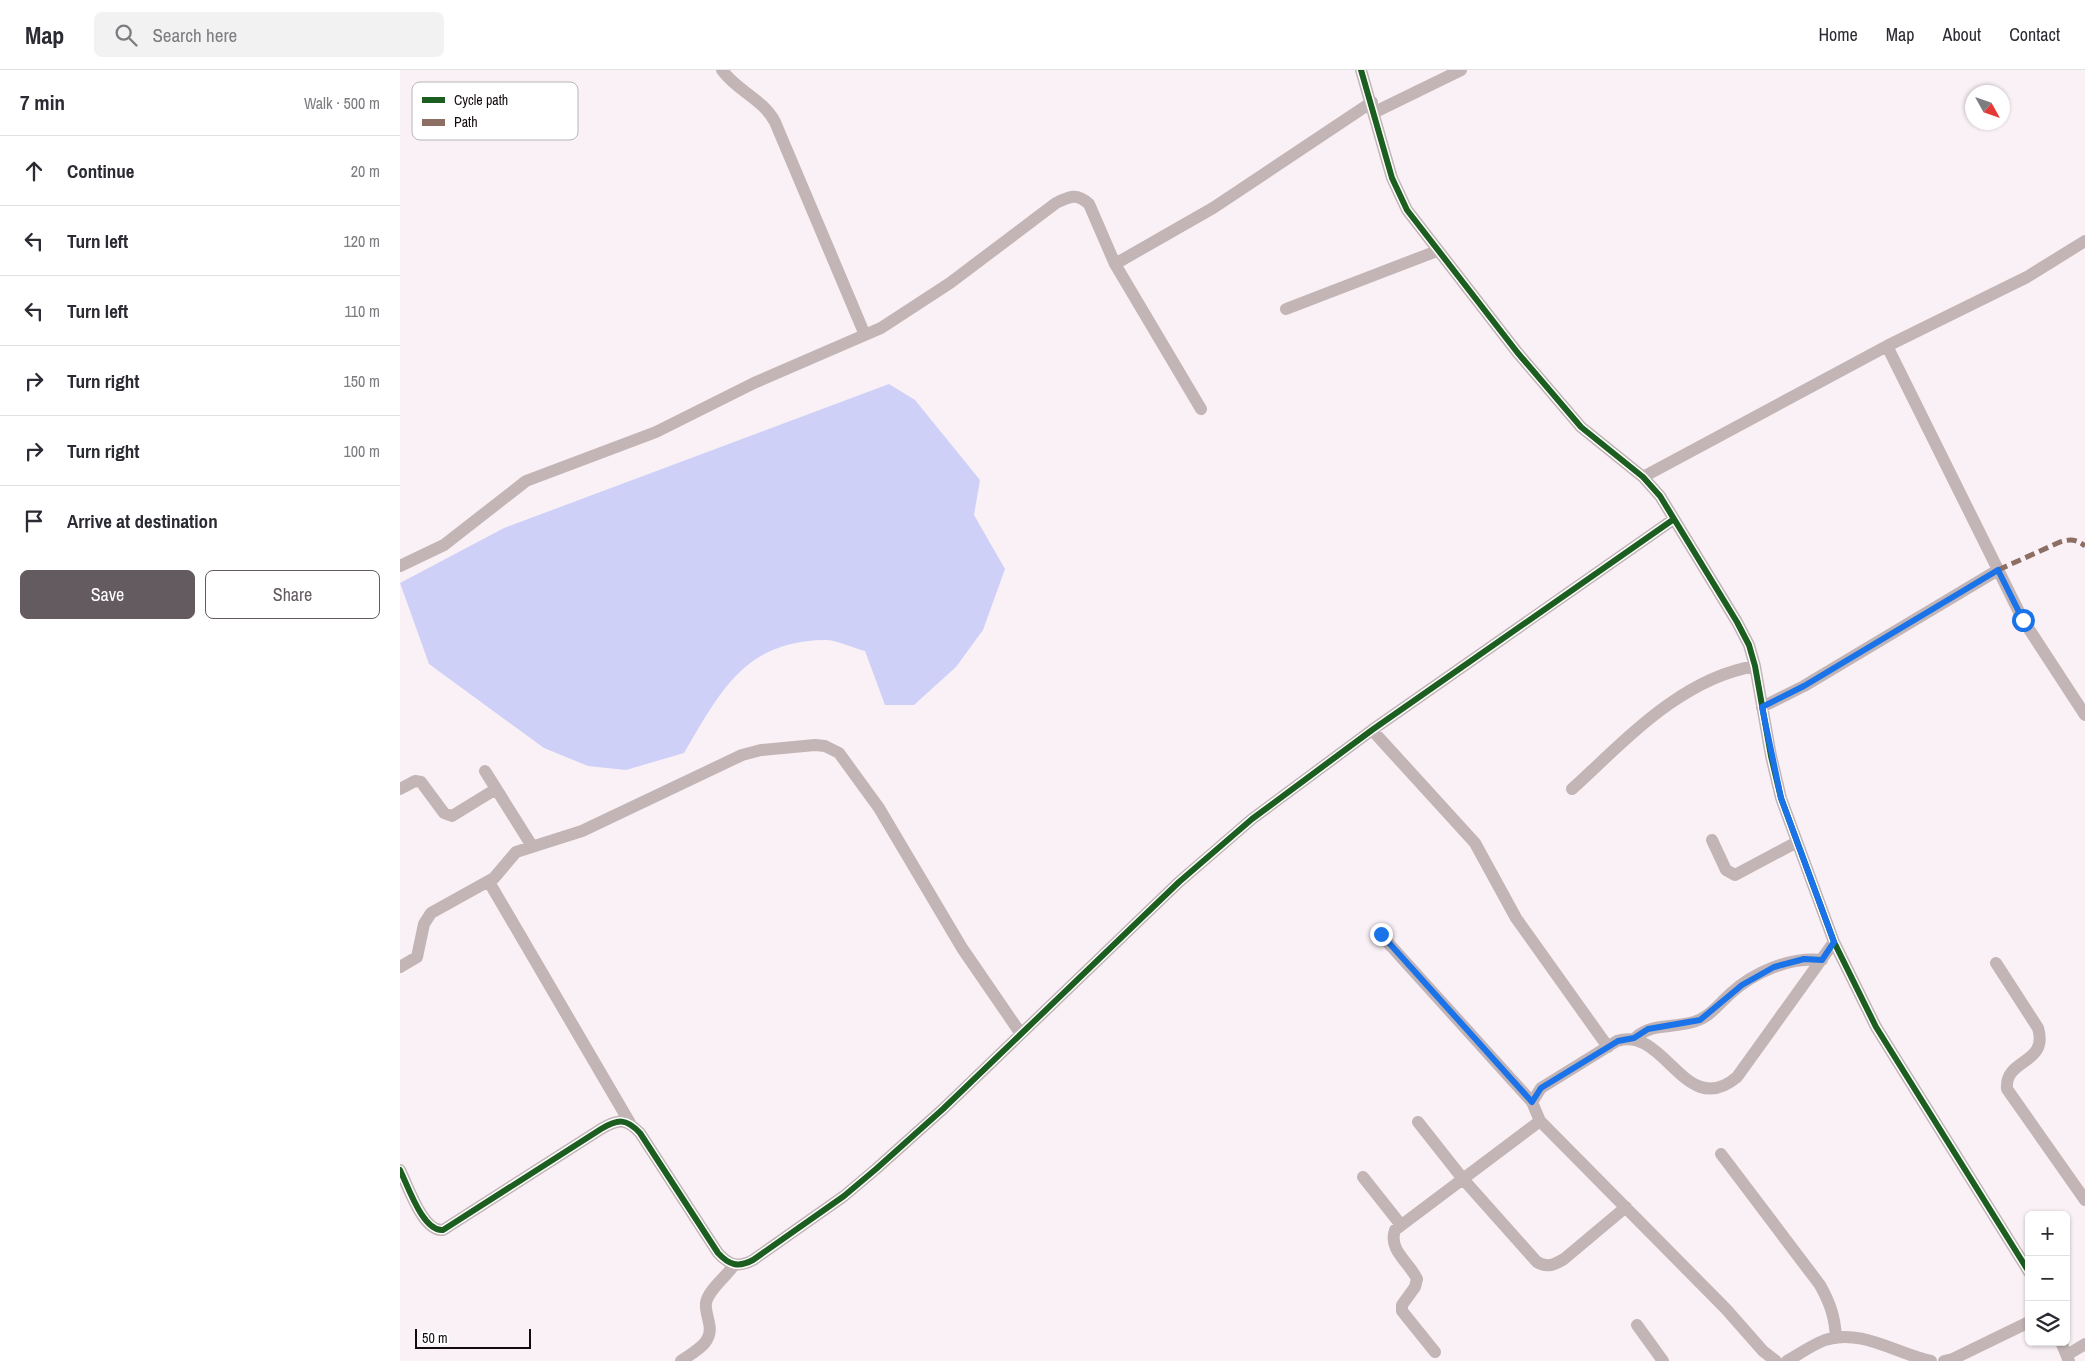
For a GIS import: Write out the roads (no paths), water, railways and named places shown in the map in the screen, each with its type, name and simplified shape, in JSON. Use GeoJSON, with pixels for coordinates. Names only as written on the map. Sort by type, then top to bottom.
{"type":"FeatureCollection","features":[{"type":"Feature","properties":{"kind":"street"},"geometry":{"type":"LineString","coordinates":[[722,70],[731,81],[765,107],[775,122],[865,335]]}},
{"type":"Feature","properties":{"kind":"street"},"geometry":{"type":"LineString","coordinates":[[1361,70],[1392,178],[1407,210],[1517,352],[1581,427],[1643,477],[1660,496],[1737,622],[1749,645],[1755,666],[1781,798],[1834,942],[1876,1027],[2025,1266]]}},
{"type":"Feature","properties":{"kind":"street"},"geometry":{"type":"LineString","coordinates":[[1115,264],[1213,208],[1373,107],[1461,70]]}},
{"type":"Feature","properties":{"kind":"street"},"geometry":{"type":"LineString","coordinates":[[400,566],[444,545],[526,481],[656,432],[754,383],[865,335],[912,309],[1068,197],[1074,195],[1082,198],[1089,204],[1115,264],[1200,408]]}},
{"type":"Feature","properties":{"kind":"street"},"geometry":{"type":"LineString","coordinates":[[1643,477],[1887,346],[2027,277],[2085,241]]}},
{"type":"Feature","properties":{"kind":"street"},"geometry":{"type":"LineString","coordinates":[[1286,309],[1437,251]]}},
{"type":"Feature","properties":{"kind":"street"},"geometry":{"type":"LineString","coordinates":[[1887,346],[2023,620],[2085,715]]}},
{"type":"Feature","properties":{"kind":"street"},"geometry":{"type":"LineString","coordinates":[[489,882],[630,1122],[640,1133],[718,1253],[734,1265],[743,1266],[844,1196],[943,1109],[1209,854],[1301,781],[1674,519]]}},
{"type":"Feature","properties":{"kind":"street"},"geometry":{"type":"LineString","coordinates":[[1762,707],[1804,686],[1998,570]]}},
{"type":"Feature","properties":{"kind":"street"},"geometry":{"type":"LineString","coordinates":[[1572,789],[1676,698],[1729,672],[1755,666]]}},
{"type":"Feature","properties":{"kind":"street"},"geometry":{"type":"LineString","coordinates":[[1372,730],[1475,843],[1516,918],[1608,1047]]}},
{"type":"Feature","properties":{"kind":"street"},"geometry":{"type":"LineString","coordinates":[[400,967],[417,957],[424,924],[431,913],[489,882],[513,855],[532,846],[582,831],[742,755],[761,750],[815,745],[832,749],[845,760],[879,808],[962,948],[1021,1034]]}},
{"type":"Feature","properties":{"kind":"street"},"geometry":{"type":"LineString","coordinates":[[484,771],[532,846]]}},
{"type":"Feature","properties":{"kind":"street"},"geometry":{"type":"LineString","coordinates":[[400,789],[415,782],[421,782],[444,813],[452,816],[496,789]]}},
{"type":"Feature","properties":{"kind":"street"},"geometry":{"type":"LineString","coordinates":[[1712,840],[1726,870],[1735,875],[1797,842]]}},
{"type":"Feature","properties":{"kind":"street"},"geometry":{"type":"LineString","coordinates":[[1381,934],[1532,1102],[1540,1121],[1726,1309],[1762,1351],[1776,1361]]}},
{"type":"Feature","properties":{"kind":"street"},"geometry":{"type":"LineString","coordinates":[[1532,1102],[1541,1088],[1608,1047],[1627,1038],[1643,1041],[1688,1080],[1712,1090],[1720,1088],[1736,1077],[1834,942]]}},
{"type":"Feature","properties":{"kind":"street"},"geometry":{"type":"LineString","coordinates":[[1634,1038],[1648,1029],[1700,1020],[1742,985],[1774,967],[1804,959],[1822,960]]}},
{"type":"Feature","properties":{"kind":"street"},"geometry":{"type":"LineString","coordinates":[[1996,963],[2038,1028],[2041,1038],[2040,1046],[2034,1055],[2011,1071],[2006,1081],[2007,1089],[2085,1200]]}},
{"type":"Feature","properties":{"kind":"street"},"geometry":{"type":"LineString","coordinates":[[400,1170],[424,1220],[433,1228],[443,1230],[601,1128],[618,1120],[630,1122]]}},
{"type":"Feature","properties":{"kind":"street"},"geometry":{"type":"LineString","coordinates":[[1435,1352],[1402,1311],[1402,1305],[1415,1287],[1417,1279],[1393,1246],[1392,1239],[1395,1230],[1540,1121]]}},
{"type":"Feature","properties":{"kind":"street"},"geometry":{"type":"LineString","coordinates":[[1418,1122],[1463,1179],[1537,1262],[1544,1266],[1554,1265],[1564,1259],[1626,1207]]}},
{"type":"Feature","properties":{"kind":"street"},"geometry":{"type":"LineString","coordinates":[[1721,1154],[1820,1285],[1831,1304],[1836,1338]]}},
{"type":"Feature","properties":{"kind":"street"},"geometry":{"type":"LineString","coordinates":[[1363,1177],[1401,1225]]}},
{"type":"Feature","properties":{"kind":"street"},"geometry":{"type":"LineString","coordinates":[[681,1361],[704,1345],[709,1337],[710,1328],[706,1303],[711,1293],[734,1265]]}},
{"type":"Feature","properties":{"kind":"street"},"geometry":{"type":"LineString","coordinates":[[1944,1361],[1953,1359],[2025,1324]]}},
{"type":"Feature","properties":{"kind":"street"},"geometry":{"type":"LineString","coordinates":[[1637,1325],[1663,1361]]}},
{"type":"Feature","properties":{"kind":"street"},"geometry":{"type":"LineString","coordinates":[[1787,1361],[1824,1340],[1836,1338],[1859,1339],[1886,1345],[1931,1361]]}},
{"type":"Feature","properties":{"kind":"street"},"geometry":{"type":"LineString","coordinates":[[2063,1346],[2068,1358],[2085,1344]]}},
{"type":"Feature","properties":{"kind":"water"},"geometry":{"type":"Polygon","coordinates":[[[889,384],[915,400],[980,480],[974,515],[1005,569],[983,630],[956,667],[914,705],[885,705],[865,651],[830,640],[797,643],[774,650],[754,660],[738,674],[710,710],[684,753],[626,770],[588,766],[544,748],[429,664],[400,583],[504,528],[889,384]]]}}]}
